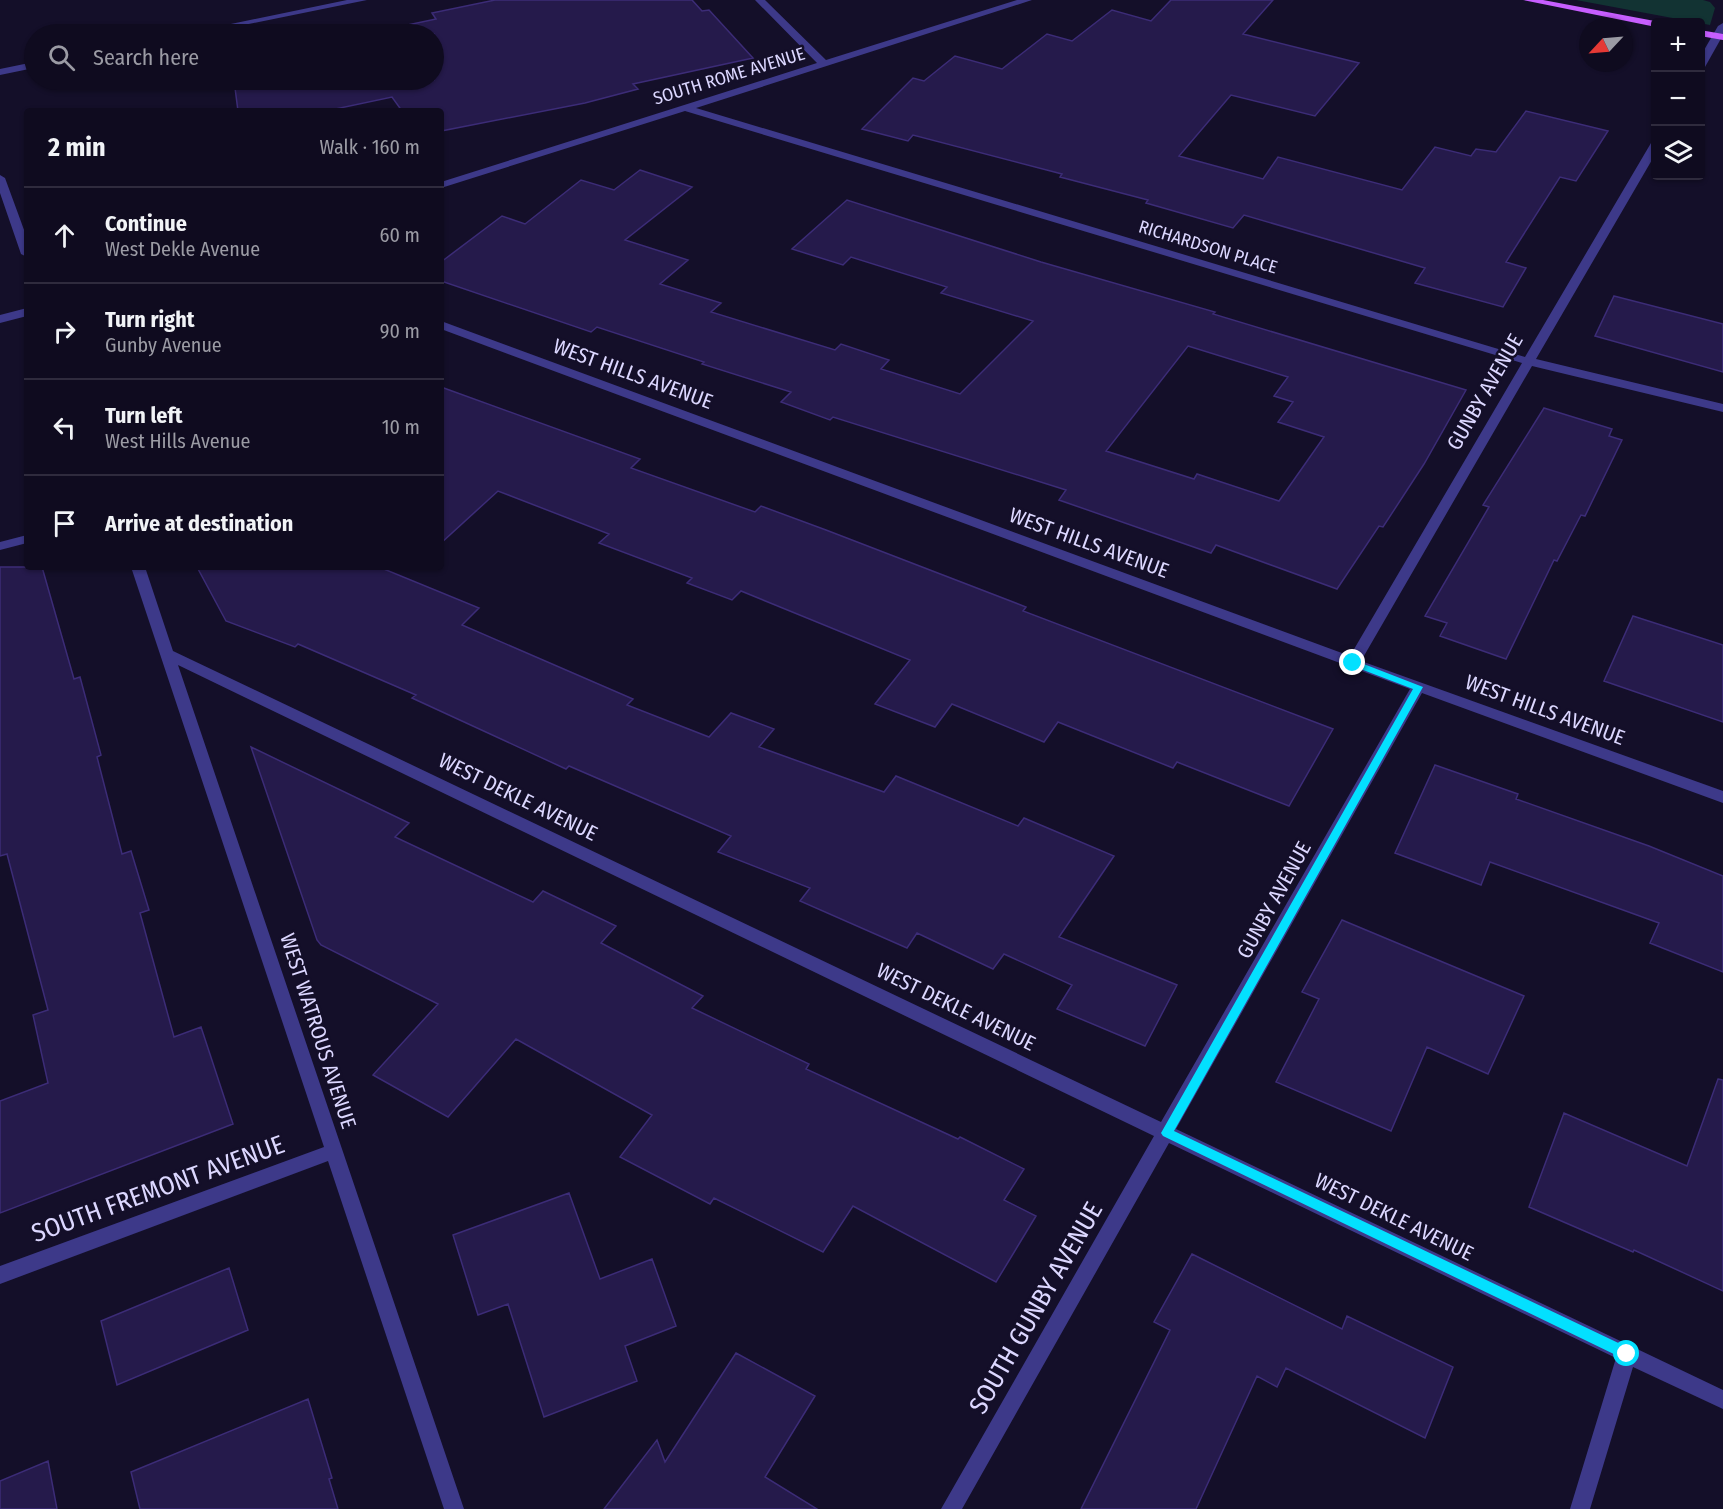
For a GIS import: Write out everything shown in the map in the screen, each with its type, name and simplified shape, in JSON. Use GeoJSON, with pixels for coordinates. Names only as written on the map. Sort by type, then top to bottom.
{"type":"FeatureCollection","features":[{"type":"Feature","properties":{"kind":"main road"},"geometry":{"type":"LineString","coordinates":[[1528,0],[1651,23]]}},
{"type":"Feature","properties":{"kind":"main road"},"geometry":{"type":"LineString","coordinates":[[1705,34],[1721,37]]}},
{"type":"Feature","properties":{"kind":"street"},"geometry":{"type":"LineString","coordinates":[[239,24],[362,0]]}},
{"type":"Feature","properties":{"kind":"street"},"geometry":{"type":"LineString","coordinates":[[760,0],[825,65]]}},
{"type":"Feature","properties":{"kind":"street","name":"SOUTH ROME AVENUE"},"geometry":{"type":"LineString","coordinates":[[444,184],[1027,0]]}},
{"type":"Feature","properties":{"kind":"street"},"geometry":{"type":"LineString","coordinates":[[1705,61],[1721,37],[1723,26]]}},
{"type":"Feature","properties":{"kind":"street"},"geometry":{"type":"LineString","coordinates":[[0,72],[24,67]]}},
{"type":"Feature","properties":{"kind":"street","name":"RICHARDSON PLACE"},"geometry":{"type":"LineString","coordinates":[[685,108],[1527,361],[1723,408]]}},
{"type":"Feature","properties":{"kind":"street","name":"GUNBY AVENUE"},"geometry":{"type":"LineString","coordinates":[[1353,663],[1651,151]]}},
{"type":"Feature","properties":{"kind":"street"},"geometry":{"type":"LineString","coordinates":[[1,183],[24,246]]}},
{"type":"Feature","properties":{"kind":"street"},"geometry":{"type":"LineString","coordinates":[[0,319],[24,313]]}},
{"type":"Feature","properties":{"kind":"street","name":"WEST HILLS AVENUE"},"geometry":{"type":"LineString","coordinates":[[444,326],[1418,687],[1723,797]]}},
{"type":"Feature","properties":{"kind":"street"},"geometry":{"type":"LineString","coordinates":[[0,546],[24,540]]}},
{"type":"Feature","properties":{"kind":"street","name":"WEST WATROUS AVENUE"},"geometry":{"type":"LineString","coordinates":[[139,570],[170,655],[454,1509]]}},
{"type":"Feature","properties":{"kind":"street","name":"WEST DEKLE AVENUE"},"geometry":{"type":"LineString","coordinates":[[170,655],[1723,1400]]}},
{"type":"Feature","properties":{"kind":"street","name":"GUNBY AVENUE"},"geometry":{"type":"LineString","coordinates":[[1167,1133],[1418,687]]}},
{"type":"Feature","properties":{"kind":"street","name":"SOUTH GUNBY AVENUE"},"geometry":{"type":"LineString","coordinates":[[951,1509],[1167,1133]]}},
{"type":"Feature","properties":{"kind":"street","name":"SOUTH FREMONT AVENUE"},"geometry":{"type":"LineString","coordinates":[[0,1275],[334,1151]]}},
{"type":"Feature","properties":{"kind":"street"},"geometry":{"type":"LineString","coordinates":[[1580,1509],[1627,1354]]}},
{"type":"Feature","properties":{"kind":"green space"},"geometry":{"type":"Polygon","coordinates":[[[1576,0],[1703,0],[1710,2],[1715,8],[1710,25],[1705,24],[1705,18],[1672,18],[1576,0]]]}},
{"type":"Feature","properties":{"kind":"building"},"geometry":{"type":"Polygon","coordinates":[[[495,0],[692,0],[702,11],[709,10],[753,58],[633,84],[638,89],[585,103],[444,130],[444,108],[400,108],[392,97],[340,108],[238,108],[235,90],[444,90],[444,24],[412,24],[436,19],[432,13],[495,0]]]}},
{"type":"Feature","properties":{"kind":"building"},"geometry":{"type":"Polygon","coordinates":[[[1171,0],[1273,0],[1243,34],[1359,63],[1315,116],[1231,95],[1179,156],[1263,179],[1278,157],[1402,190],[1435,147],[1471,156],[1476,149],[1496,152],[1526,111],[1608,131],[1576,181],[1560,177],[1506,262],[1526,268],[1503,307],[1415,283],[1425,268],[1244,215],[1233,228],[1146,203],[1148,200],[1060,177],[1062,174],[913,135],[908,141],[862,129],[913,78],[924,81],[955,56],[1002,69],[1047,34],[1072,41],[1112,10],[1151,21],[1171,0]]]}},
{"type":"Feature","properties":{"kind":"building"},"geometry":{"type":"Polygon","coordinates":[[[640,170],[692,187],[625,240],[688,260],[660,284],[721,303],[711,312],[835,350],[841,344],[889,360],[881,369],[960,394],[1033,321],[941,293],[947,287],[851,257],[843,265],[792,249],[847,200],[1041,262],[1215,312],[1213,314],[1466,390],[1424,464],[1383,527],[1379,526],[1337,589],[1216,545],[1211,553],[1059,500],[1066,490],[833,417],[830,420],[781,402],[791,392],[702,364],[704,362],[597,327],[591,332],[444,282],[444,260],[502,216],[525,224],[581,180],[614,190],[640,170]],[[1188,346],[1106,451],[1194,479],[1197,474],[1279,501],[1324,437],[1278,422],[1293,402],[1274,396],[1288,377],[1188,346]]]}},
{"type":"Feature","properties":{"kind":"building"},"geometry":{"type":"Polygon","coordinates":[[[1614,296],[1723,324],[1723,372],[1595,336],[1614,296]]]}},
{"type":"Feature","properties":{"kind":"building"},"geometry":{"type":"Polygon","coordinates":[[[444,388],[640,459],[631,468],[755,512],[761,506],[826,530],[1026,607],[1023,611],[1333,729],[1289,806],[1177,762],[1173,768],[1058,722],[1044,742],[952,704],[935,727],[875,704],[910,660],[741,591],[732,600],[687,583],[692,578],[599,543],[609,534],[498,491],[444,540],[444,388]]]}},
{"type":"Feature","properties":{"kind":"building"},"geometry":{"type":"Polygon","coordinates":[[[1544,408],[1612,429],[1609,436],[1622,440],[1585,516],[1581,515],[1557,561],[1554,560],[1506,659],[1440,636],[1447,623],[1425,616],[1489,507],[1483,505],[1544,408]]]}},
{"type":"Feature","properties":{"kind":"building"},"geometry":{"type":"Polygon","coordinates":[[[0,567],[24,567],[24,570],[43,570],[74,679],[80,677],[101,755],[97,757],[122,854],[131,851],[149,910],[140,913],[174,1037],[201,1027],[233,1124],[0,1213],[0,1101],[48,1083],[33,1015],[48,1010],[7,854],[0,856],[0,567]]]}},
{"type":"Feature","properties":{"kind":"building"},"geometry":{"type":"Polygon","coordinates":[[[199,570],[386,570],[479,608],[462,625],[633,699],[627,705],[709,737],[731,713],[774,729],[759,747],[884,792],[896,776],[1018,826],[1024,818],[1114,856],[1059,937],[1177,985],[1145,1046],[1057,1009],[1072,985],[1004,954],[993,969],[917,933],[907,948],[800,901],[810,888],[718,852],[731,836],[569,766],[566,769],[412,698],[416,695],[298,644],[295,647],[226,621],[199,570]]]}},
{"type":"Feature","properties":{"kind":"building"},"geometry":{"type":"Polygon","coordinates":[[[1633,616],[1723,645],[1723,722],[1604,681],[1633,616]]]}},
{"type":"Feature","properties":{"kind":"building"},"geometry":{"type":"Polygon","coordinates":[[[251,747],[409,823],[395,837],[533,902],[543,891],[616,926],[601,943],[703,996],[692,1008],[809,1064],[806,1069],[958,1139],[960,1137],[1024,1169],[1004,1200],[1036,1216],[996,1282],[853,1206],[823,1252],[714,1198],[710,1204],[620,1157],[652,1115],[516,1039],[448,1117],[373,1075],[438,1004],[321,945],[317,940],[251,747]]]}},
{"type":"Feature","properties":{"kind":"building"},"geometry":{"type":"Polygon","coordinates":[[[1435,765],[1518,794],[1516,799],[1649,846],[1723,876],[1723,972],[1650,943],[1659,923],[1490,862],[1481,885],[1395,853],[1435,765]]]}},
{"type":"Feature","properties":{"kind":"building"},"geometry":{"type":"Polygon","coordinates":[[[1342,920],[1524,996],[1488,1074],[1427,1047],[1391,1131],[1276,1082],[1319,999],[1302,992],[1342,920]]]}},
{"type":"Feature","properties":{"kind":"building"},"geometry":{"type":"Polygon","coordinates":[[[1718,1079],[1723,1080],[1723,1291],[1634,1250],[1633,1252],[1529,1207],[1564,1113],[1687,1166],[1718,1079]]]}},
{"type":"Feature","properties":{"kind":"building"},"geometry":{"type":"Polygon","coordinates":[[[569,1193],[600,1279],[652,1259],[676,1326],[625,1346],[637,1381],[544,1417],[508,1304],[478,1315],[453,1235],[569,1193]]]}},
{"type":"Feature","properties":{"kind":"building"},"geometry":{"type":"Polygon","coordinates":[[[1192,1254],[1342,1329],[1347,1316],[1453,1367],[1425,1438],[1286,1368],[1277,1387],[1257,1376],[1196,1509],[1081,1509],[1170,1330],[1154,1322],[1192,1254]]]}},
{"type":"Feature","properties":{"kind":"building"},"geometry":{"type":"Polygon","coordinates":[[[229,1268],[248,1330],[117,1385],[101,1321],[229,1268]]]}},
{"type":"Feature","properties":{"kind":"building"},"geometry":{"type":"Polygon","coordinates":[[[736,1353],[815,1396],[765,1477],[817,1509],[604,1509],[657,1440],[665,1462],[736,1353]]]}},
{"type":"Feature","properties":{"kind":"building"},"geometry":{"type":"Polygon","coordinates":[[[308,1399],[332,1478],[329,1479],[338,1509],[140,1509],[131,1472],[308,1399]]]}},
{"type":"Feature","properties":{"kind":"building"},"geometry":{"type":"Polygon","coordinates":[[[48,1461],[57,1509],[0,1509],[0,1481],[48,1461]]]}},
{"type":"Feature","properties":{"kind":"route"},"geometry":{"type":"LineString","coordinates":[[1353,663],[1418,687],[1167,1133],[1627,1354]]}}]}
